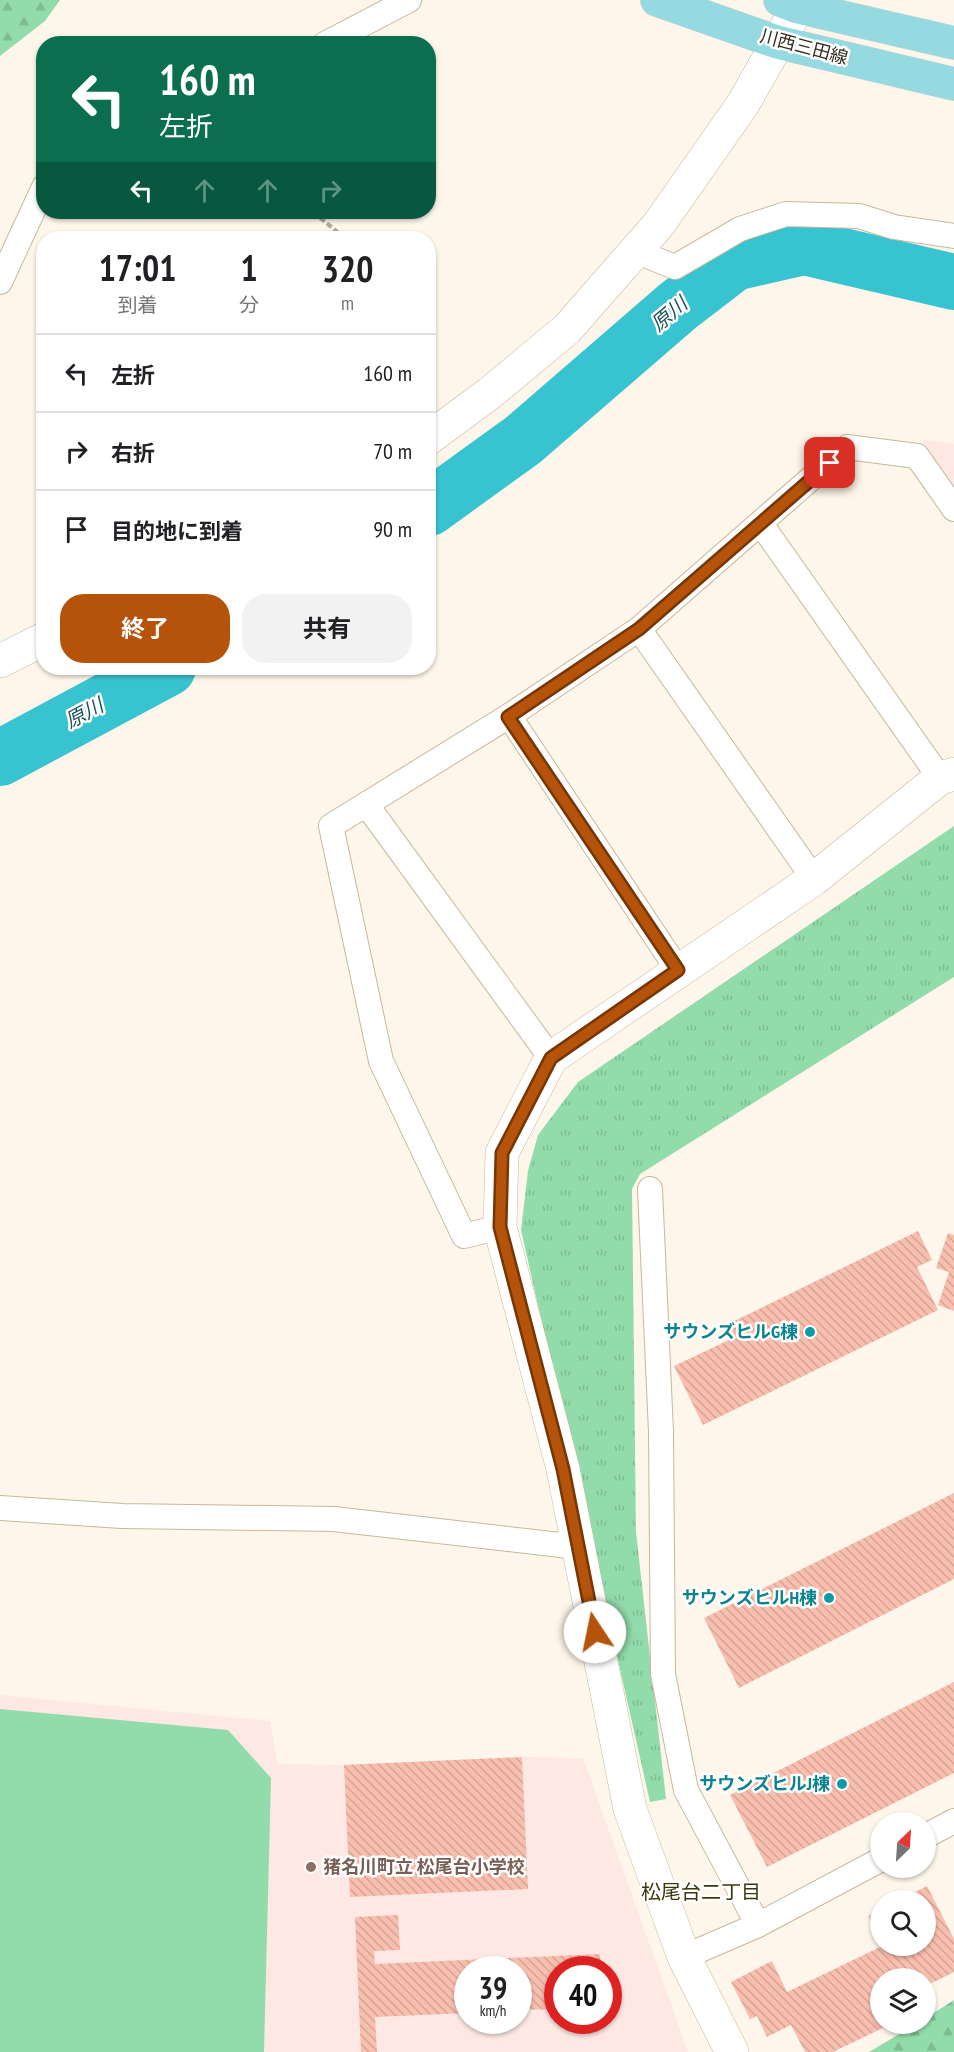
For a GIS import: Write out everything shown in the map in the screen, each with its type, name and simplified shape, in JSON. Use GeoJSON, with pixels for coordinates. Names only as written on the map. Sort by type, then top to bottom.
{"type":"FeatureCollection","features":[{"type":"Feature","properties":{"kind":"main road","name":"川西三田線"},"geometry":{"type":"LineString","coordinates":[[657,0],[777,42],[954,84]]}},
{"type":"Feature","properties":{"kind":"main road","name":"川西三田線"},"geometry":{"type":"LineString","coordinates":[[794,2],[954,43]]}},
{"type":"Feature","properties":{"kind":"street"},"geometry":{"type":"LineString","coordinates":[[340,36],[409,0]]}},
{"type":"Feature","properties":{"kind":"street"},"geometry":{"type":"LineString","coordinates":[[436,433],[490,393],[567,329],[659,224],[743,104],[777,42],[794,2]]}},
{"type":"Feature","properties":{"kind":"street"},"geometry":{"type":"LineString","coordinates":[[0,282],[36,204]]}},
{"type":"Feature","properties":{"kind":"street"},"geometry":{"type":"LineString","coordinates":[[635,251],[675,267],[740,229],[786,214],[859,216],[894,226],[954,236]]}},
{"type":"Feature","properties":{"kind":"street"},"geometry":{"type":"LineString","coordinates":[[500,1227],[464,1236],[381,1061],[331,826],[508,717],[639,629],[847,447],[917,456],[954,509]]}},
{"type":"Feature","properties":{"kind":"street"},"geometry":{"type":"LineString","coordinates":[[732,2052],[684,1957],[630,1809],[563,1469],[500,1227],[502,1153],[551,1058],[814,879],[947,776],[761,524]]}},
{"type":"Feature","properties":{"kind":"street"},"geometry":{"type":"LineString","coordinates":[[639,629],[814,879]]}},
{"type":"Feature","properties":{"kind":"street"},"geometry":{"type":"LineString","coordinates":[[0,661],[36,643]]}},
{"type":"Feature","properties":{"kind":"street"},"geometry":{"type":"LineString","coordinates":[[508,717],[678,970]]}},
{"type":"Feature","properties":{"kind":"street"},"geometry":{"type":"LineString","coordinates":[[366,804],[551,1058]]}},
{"type":"Feature","properties":{"kind":"street"},"geometry":{"type":"LineString","coordinates":[[650,1189],[661,1432],[663,1674],[686,1790],[758,1924]]}},
{"type":"Feature","properties":{"kind":"street"},"geometry":{"type":"LineString","coordinates":[[0,1508],[122,1516],[334,1519],[578,1547]]}},
{"type":"Feature","properties":{"kind":"street"},"geometry":{"type":"LineString","coordinates":[[936,1831],[954,1821]]}},
{"type":"Feature","properties":{"kind":"street"},"geometry":{"type":"LineString","coordinates":[[684,1957],[758,1924],[870,1865]]}},
{"type":"Feature","properties":{"kind":"path"},"geometry":{"type":"LineString","coordinates":[[322,219],[336,231]]}},
{"type":"Feature","properties":{"kind":"shaded area"},"geometry":{"type":"Polygon","coordinates":[[[921,439],[954,444],[954,489],[921,439]]]}},
{"type":"Feature","properties":{"kind":"shaded area","name":"猪名川町立 松尾台小学校"},"geometry":{"type":"Polygon","coordinates":[[[0,1695],[270,1721],[278,1764],[344,1765],[522,1757],[583,1758],[688,2052],[0,2052],[0,1695]]]}},
{"type":"Feature","properties":{"kind":"green space"},"geometry":{"type":"Polygon","coordinates":[[[0,0],[60,0],[45,21],[0,56],[0,0]]]}},
{"type":"Feature","properties":{"kind":"green space"},"geometry":{"type":"Polygon","coordinates":[[[954,826],[954,977],[640,1174],[632,1189],[636,1532],[666,1799],[650,1802],[521,1230],[528,1171],[538,1135],[578,1082],[954,826]]]}},
{"type":"Feature","properties":{"kind":"green space"},"geometry":{"type":"Polygon","coordinates":[[[0,1709],[228,1730],[271,1778],[264,2052],[0,2052],[0,1709]]]}},
{"type":"Feature","properties":{"kind":"green space"},"geometry":{"type":"Polygon","coordinates":[[[954,2000],[954,2052],[869,2052],[899,2034],[936,2034],[936,2012],[954,2000]]]}},
{"type":"Feature","properties":{"kind":"building","name":"サウンズヒルG棟"},"geometry":{"type":"Polygon","coordinates":[[[918,1231],[932,1260],[917,1267],[938,1310],[703,1425],[674,1366],[731,1339],[724,1326],[918,1231]]]}},
{"type":"Feature","properties":{"kind":"building"},"geometry":{"type":"Polygon","coordinates":[[[948,1233],[954,1235],[954,1311],[938,1305],[949,1272],[936,1268],[948,1233]]]}},
{"type":"Feature","properties":{"kind":"building","name":"サウンズヒルH棟"},"geometry":{"type":"Polygon","coordinates":[[[954,1493],[954,1579],[739,1688],[704,1618],[954,1493]]]}},
{"type":"Feature","properties":{"kind":"building","name":"サウンズヒルJ棟"},"geometry":{"type":"Polygon","coordinates":[[[954,1682],[954,1773],[876,1812],[870,1812],[870,1815],[767,1867],[730,1795],[954,1682]]]}},
{"type":"Feature","properties":{"kind":"building"},"geometry":{"type":"Polygon","coordinates":[[[522,1757],[528,1889],[350,1897],[344,1765],[522,1757]]]}},
{"type":"Feature","properties":{"kind":"building"},"geometry":{"type":"Polygon","coordinates":[[[936,1904],[954,1939],[954,1972],[936,1981],[936,1968],[870,1968],[870,2034],[833,2052],[805,2052],[791,2025],[767,2037],[757,2016],[750,2019],[731,1982],[772,1961],[787,1992],[870,1952],[870,1956],[936,1956],[936,1904]]]}},
{"type":"Feature","properties":{"kind":"building"},"geometry":{"type":"Polygon","coordinates":[[[398,1915],[400,1950],[374,1951],[375,1964],[454,1960],[454,2014],[375,2017],[377,2052],[361,2052],[355,1917],[398,1915]]]}},
{"type":"Feature","properties":{"kind":"building"},"geometry":{"type":"Polygon","coordinates":[[[600,1954],[600,1956],[555,1956],[600,1954]]]}},
{"type":"Feature","properties":{"kind":"building"},"geometry":{"type":"Polygon","coordinates":[[[544,1956],[544,2009],[532,2010],[532,1957],[544,1956]]]}},
{"type":"Feature","properties":{"kind":"waterway","name":"原川"},"geometry":{"type":"LineString","coordinates":[[436,503],[523,440],[678,306],[734,263],[804,247],[954,282]]}},
{"type":"Feature","properties":{"kind":"waterway","name":"原川"},"geometry":{"type":"LineString","coordinates":[[0,758],[155,675]]}},
{"type":"Feature","properties":{"kind":"place","name":"サウンズヒルG棟"},"geometry":{"type":"Point","coordinates":[810,1332]}},
{"type":"Feature","properties":{"kind":"place","name":"サウンズヒルH棟"},"geometry":{"type":"Point","coordinates":[829,1598]}},
{"type":"Feature","properties":{"kind":"place","name":"サウンズヒルJ棟"},"geometry":{"type":"Point","coordinates":[842,1784]}},
{"type":"Feature","properties":{"kind":"place","name":"猪名川町立 松尾台小学校"},"geometry":{"type":"Point","coordinates":[311,1867]}},
{"type":"Feature","properties":{"kind":"district","name":"松尾台二丁目"},"geometry":{"type":"Point","coordinates":[701,1892]}},
{"type":"Feature","properties":{"kind":"route"},"geometry":{"type":"LineString","coordinates":[[595,1632],[563,1469],[500,1227],[502,1153],[551,1058],[678,970],[508,717],[639,629],[830,463]]}}]}
